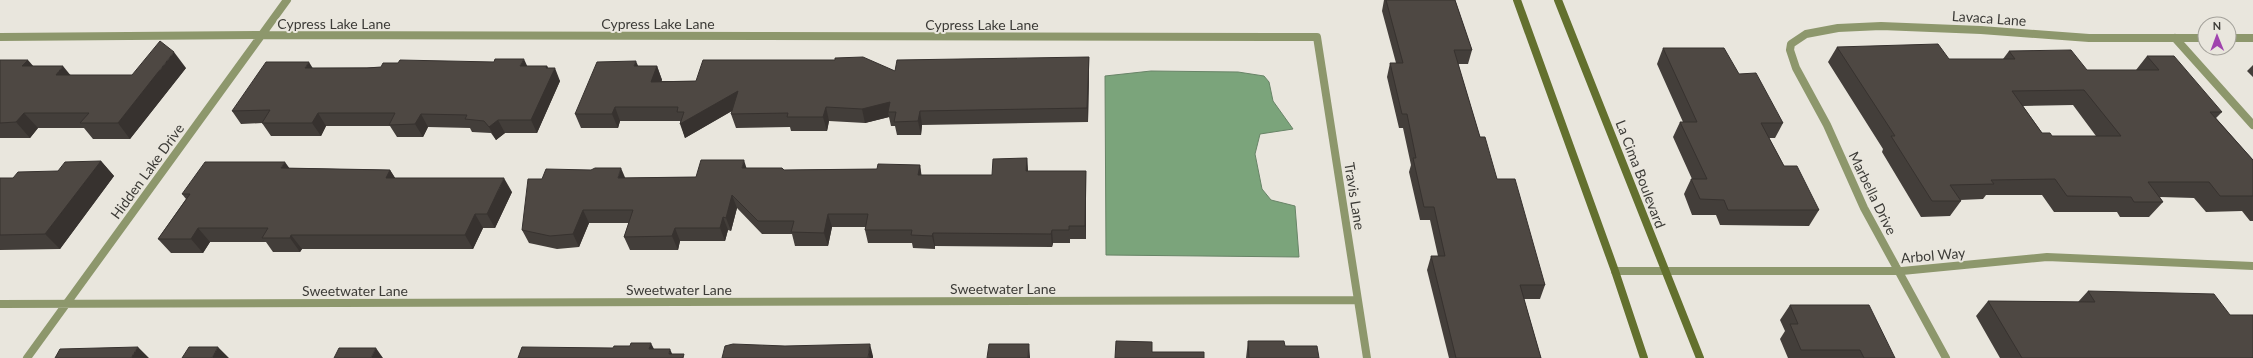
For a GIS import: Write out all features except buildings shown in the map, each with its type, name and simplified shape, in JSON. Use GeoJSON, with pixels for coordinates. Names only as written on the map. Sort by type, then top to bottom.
{"type":"FeatureCollection","features":[{"type":"Feature","properties":{"kind":"street","name":"Hidden Lake Drive"},"geometry":{"type":"LineString","coordinates":[[27,358],[288,0]]}},
{"type":"Feature","properties":{"kind":"street"},"geometry":{"type":"LineString","coordinates":[[1516,0],[1615,271],[1644,358]]}},
{"type":"Feature","properties":{"kind":"street","name":"La Cima Boulevard"},"geometry":{"type":"LineString","coordinates":[[1558,0],[1700,358]]}},
{"type":"Feature","properties":{"kind":"street","name":"Lavaca Lane"},"geometry":{"type":"LineString","coordinates":[[1791,59],[1790,45],[1801,34],[1848,28],[1957,28],[2087,38],[2197,38]]}},
{"type":"Feature","properties":{"kind":"street","name":"Cypress Lake Lane"},"geometry":{"type":"LineString","coordinates":[[0,37],[262,35],[1317,38]]}},
{"type":"Feature","properties":{"kind":"street","name":"Travis Lane"},"geometry":{"type":"LineString","coordinates":[[1317,38],[1367,358]]}},
{"type":"Feature","properties":{"kind":"street"},"geometry":{"type":"LineString","coordinates":[[2175,38],[2253,125]]}},
{"type":"Feature","properties":{"kind":"street"},"geometry":{"type":"LineString","coordinates":[[2237,38],[2253,38]]}},
{"type":"Feature","properties":{"kind":"street","name":"Marbella Drive"},"geometry":{"type":"LineString","coordinates":[[1791,59],[1820,111],[1865,209],[1946,358]]}},
{"type":"Feature","properties":{"kind":"street","name":"Arbol Way"},"geometry":{"type":"LineString","coordinates":[[1615,271],[1898,271],[1928,270],[2018,258],[2047,257],[2253,266]]}},
{"type":"Feature","properties":{"kind":"street","name":"Sweetwater Lane"},"geometry":{"type":"LineString","coordinates":[[0,304],[1358,300]]}},
{"type":"Feature","properties":{"kind":"shaded area"},"geometry":{"type":"Polygon","coordinates":[[[1151,71],[1238,72],[1264,76],[1269,82],[1273,101],[1293,129],[1260,134],[1255,154],[1262,189],[1271,200],[1295,206],[1299,257],[1106,255],[1105,76],[1151,71]]]}}]}
